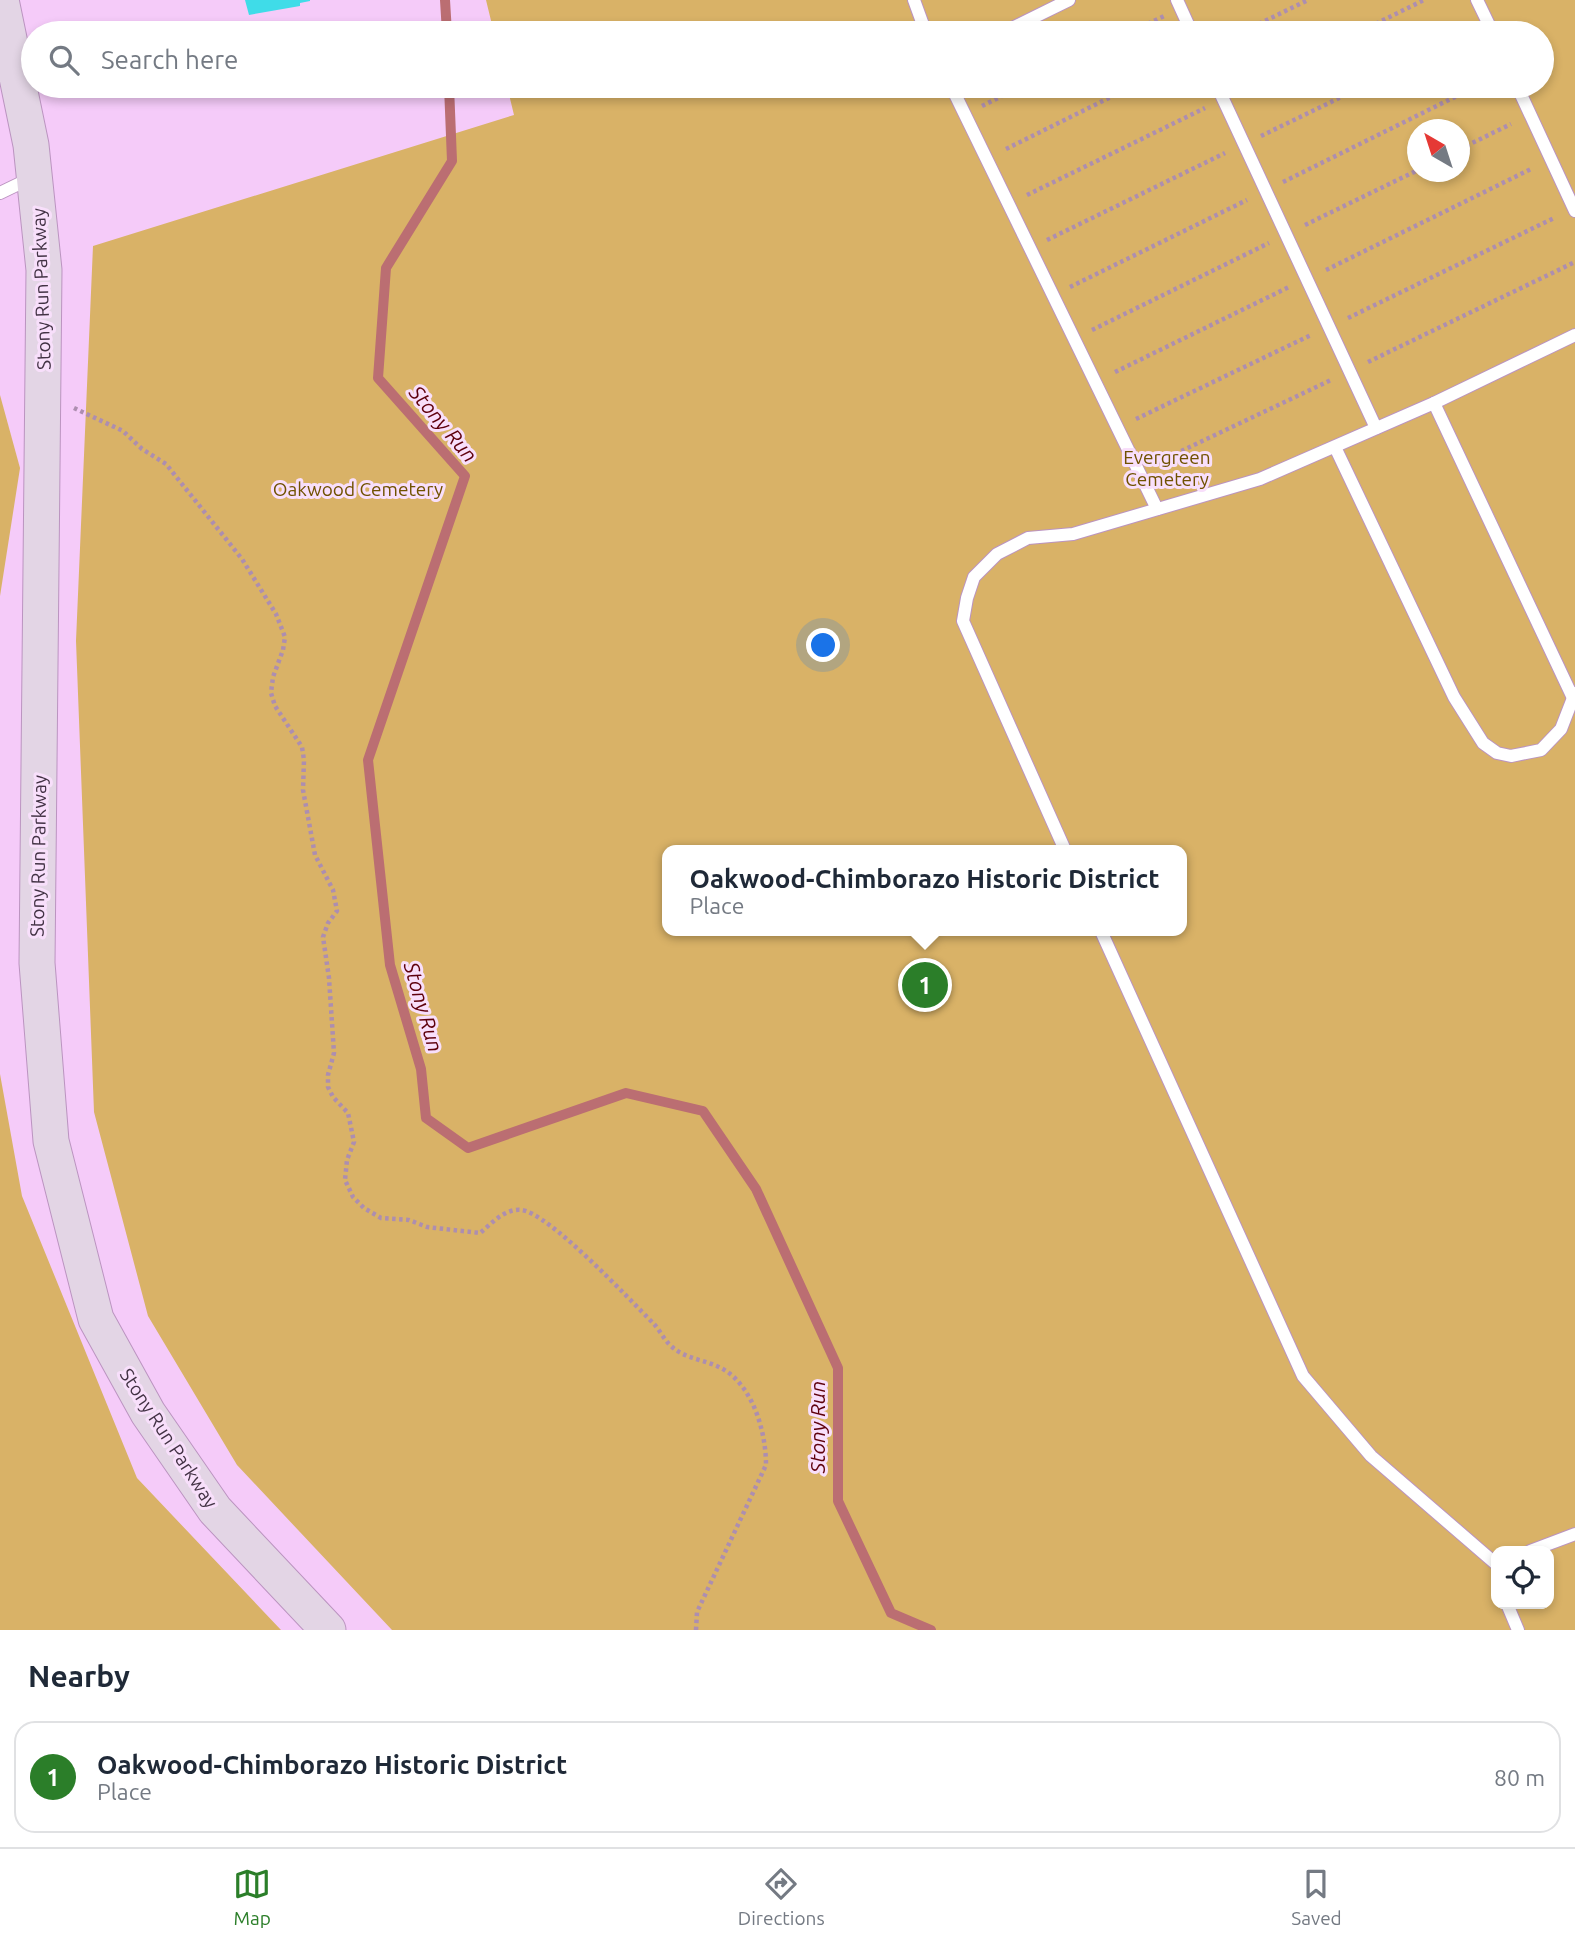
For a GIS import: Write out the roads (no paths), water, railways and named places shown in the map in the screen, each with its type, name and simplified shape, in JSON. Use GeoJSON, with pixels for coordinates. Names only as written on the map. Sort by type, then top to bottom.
{"type":"FeatureCollection","features":[{"type":"Feature","properties":{"kind":"street","name":"Stony Run Parkway"},"geometry":{"type":"LineString","coordinates":[[1,0],[21,94]]}},
{"type":"Feature","properties":{"kind":"street","name":"Stony Run Parkway"},"geometry":{"type":"LineString","coordinates":[[22,98],[36,176],[44,270],[37,963],[51,1141],[96,1318],[148,1413],[215,1510],[328,1630]]}},
{"type":"Feature","properties":{"kind":"lane"},"geometry":{"type":"LineString","coordinates":[[914,0],[922,21]]}},
{"type":"Feature","properties":{"kind":"lane"},"geometry":{"type":"LineString","coordinates":[[1026,21],[1069,0]]}},
{"type":"Feature","properties":{"kind":"lane"},"geometry":{"type":"LineString","coordinates":[[1177,0],[1187,21]]}},
{"type":"Feature","properties":{"kind":"lane"},"geometry":{"type":"LineString","coordinates":[[1477,0],[1487,21]]}},
{"type":"Feature","properties":{"kind":"lane"},"geometry":{"type":"LineString","coordinates":[[957,98],[1157,509]]}},
{"type":"Feature","properties":{"kind":"lane"},"geometry":{"type":"LineString","coordinates":[[1223,98],[1376,428]]}},
{"type":"Feature","properties":{"kind":"lane"},"geometry":{"type":"LineString","coordinates":[[1523,98],[1575,211]]}},
{"type":"Feature","properties":{"kind":"lane"},"geometry":{"type":"LineString","coordinates":[[0,193],[36,176]]}},
{"type":"Feature","properties":{"kind":"lane"},"geometry":{"type":"LineString","coordinates":[[1063,845],[963,621],[974,577],[997,554],[1028,538],[1073,534],[1259,479],[1434,403],[1575,335]]}},
{"type":"Feature","properties":{"kind":"lane"},"geometry":{"type":"LineString","coordinates":[[1335,447],[1454,698],[1483,743],[1497,753],[1511,756],[1541,750],[1561,729],[1574,696],[1434,403]]}},
{"type":"Feature","properties":{"kind":"lane"},"geometry":{"type":"LineString","coordinates":[[1103,936],[1303,1376],[1371,1456],[1491,1560]]}},
{"type":"Feature","properties":{"kind":"lane"},"geometry":{"type":"LineString","coordinates":[[1543,1546],[1575,1534]]}},
{"type":"Feature","properties":{"kind":"lane"},"geometry":{"type":"LineString","coordinates":[[1509,1609],[1518,1630]]}},
{"type":"Feature","properties":{"kind":"waterway","name":"Stony Run"},"geometry":{"type":"LineString","coordinates":[[445,0],[446,21]]}},
{"type":"Feature","properties":{"kind":"waterway","name":"Stony Run"},"geometry":{"type":"LineString","coordinates":[[449,98],[452,161],[386,268],[378,378],[465,476],[368,760],[390,965],[421,1069],[426,1118],[468,1148],[626,1093],[703,1111],[756,1189],[838,1368],[838,1501],[891,1613],[931,1630]]}},
{"type":"Feature","properties":{"kind":"place","name":"Oakwood-Chimborazo Historic District"},"geometry":{"type":"Point","coordinates":[925,985]}},
{"type":"Feature","properties":{"kind":"park label","name":"Evergreen Cemetery"},"geometry":{"type":"Point","coordinates":[1167,468]}},
{"type":"Feature","properties":{"kind":"park label","name":"Oakwood Cemetery"},"geometry":{"type":"Point","coordinates":[358,489]}}]}
